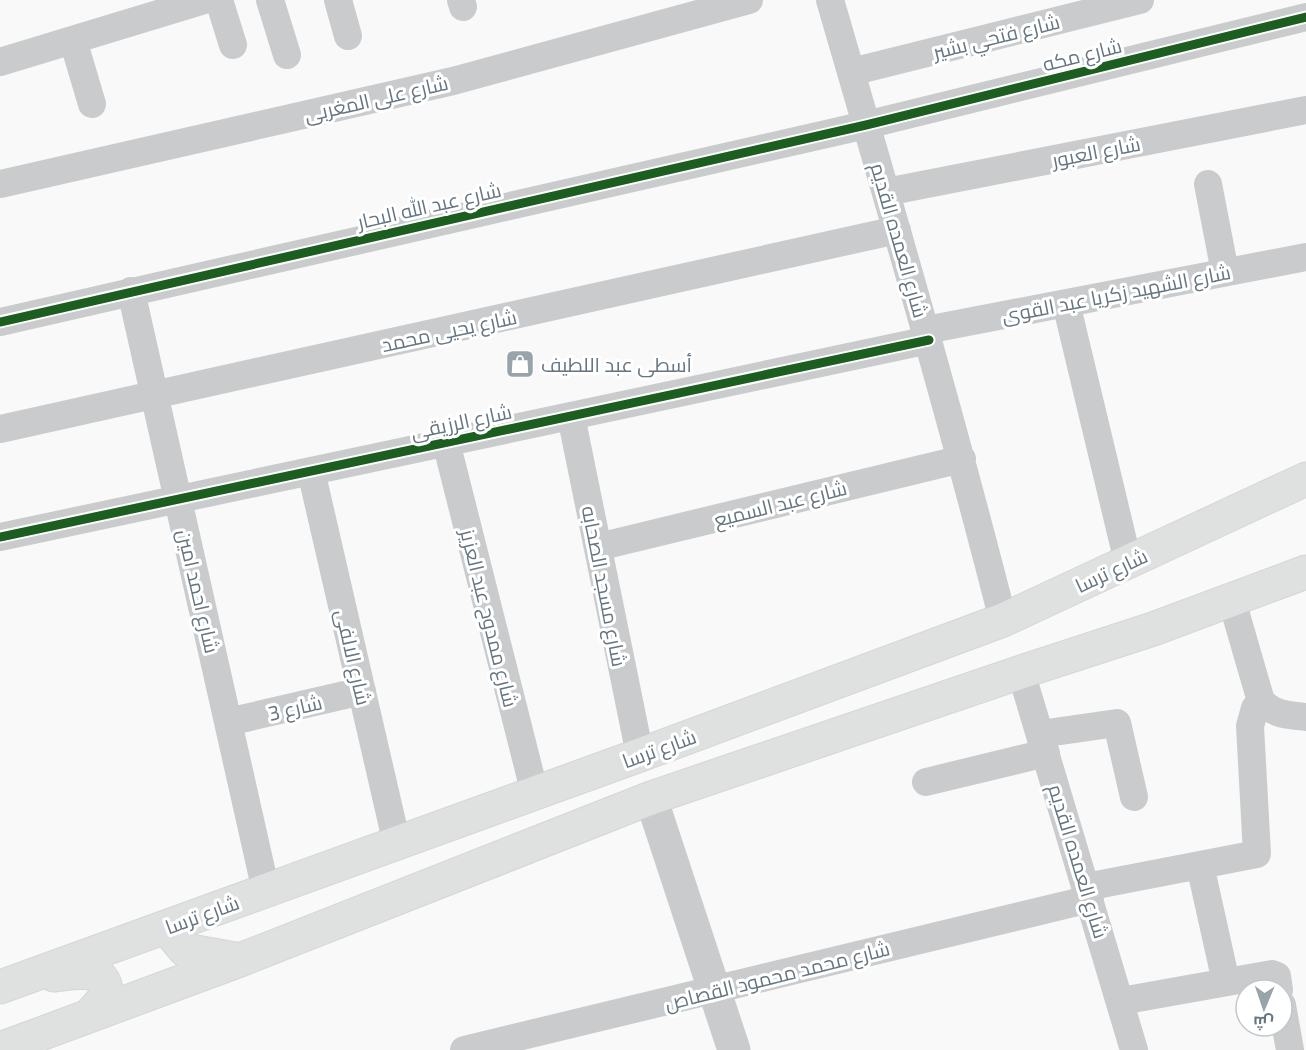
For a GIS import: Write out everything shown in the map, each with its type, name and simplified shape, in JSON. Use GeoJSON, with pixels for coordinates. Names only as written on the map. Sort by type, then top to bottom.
{"type":"FeatureCollection","features":[{"type":"Feature","properties":{"kind":"main road","name":"شارع ترسا"},"geometry":{"type":"LineString","coordinates":[[13,982],[535,794],[1003,620],[1304,481]]}},
{"type":"Feature","properties":{"kind":"main road"},"geometry":{"type":"LineString","coordinates":[[0,1049],[240,960],[651,798],[1232,601],[1306,572]]}},
{"type":"Feature","properties":{"kind":"main road"},"geometry":{"type":"LineString","coordinates":[[176,923],[175,938],[185,950],[200,955],[240,960]]}},
{"type":"Feature","properties":{"kind":"main road"},"geometry":{"type":"LineString","coordinates":[[13,982],[80,972],[95,974],[101,978],[106,992],[105,998],[89,1016]]}},
{"type":"Feature","properties":{"kind":"street"},"geometry":{"type":"LineString","coordinates":[[0,62],[204,0]]}},
{"type":"Feature","properties":{"kind":"street"},"geometry":{"type":"LineString","coordinates":[[219,0],[233,45]]}},
{"type":"Feature","properties":{"kind":"street"},"geometry":{"type":"LineString","coordinates":[[270,0],[287,55]]}},
{"type":"Feature","properties":{"kind":"street"},"geometry":{"type":"LineString","coordinates":[[338,0],[348,36]]}},
{"type":"Feature","properties":{"kind":"street","name":"شارع على المغربى"},"geometry":{"type":"LineString","coordinates":[[0,184],[453,81],[749,0]]}},
{"type":"Feature","properties":{"kind":"street","name":"شارع العمده القديم"},"geometry":{"type":"LineString","coordinates":[[830,0],[962,459],[1003,620]]}},
{"type":"Feature","properties":{"kind":"street","name":"شارع فتحي بشير"},"geometry":{"type":"LineString","coordinates":[[851,72],[1140,0]]}},
{"type":"Feature","properties":{"kind":"street","name":"شارع مكه"},"geometry":{"type":"LineString","coordinates":[[866,125],[1306,17]]}},
{"type":"Feature","properties":{"kind":"street"},"geometry":{"type":"LineString","coordinates":[[73,40],[92,104]]}},
{"type":"Feature","properties":{"kind":"street","name":"شارع العبور"},"geometry":{"type":"LineString","coordinates":[[886,192],[1306,110]]}},
{"type":"Feature","properties":{"kind":"street","name":"شارع عبد الله البحار"},"geometry":{"type":"LineString","coordinates":[[0,322],[866,125]]}},
{"type":"Feature","properties":{"kind":"street"},"geometry":{"type":"LineString","coordinates":[[1208,184],[1225,272]]}},
{"type":"Feature","properties":{"kind":"street","name":"شارع يحيى محمد"},"geometry":{"type":"LineString","coordinates":[[0,429],[897,230]]}},
{"type":"Feature","properties":{"kind":"street","name":"شارع الشهيد زكريا عبد القوى"},"geometry":{"type":"LineString","coordinates":[[927,335],[1066,303],[1306,257]]}},
{"type":"Feature","properties":{"kind":"street","name":"شارع احمد امين"},"geometry":{"type":"LineString","coordinates":[[131,291],[266,891]]}},
{"type":"Feature","properties":{"kind":"street"},"geometry":{"type":"LineString","coordinates":[[1066,303],[1128,562]]}},
{"type":"Feature","properties":{"kind":"street","name":"شارع الرزيقى"},"geometry":{"type":"LineString","coordinates":[[0,537],[571,416],[927,335]]}},
{"type":"Feature","properties":{"kind":"street","name":"شارع مسجد الصحابه"},"geometry":{"type":"LineString","coordinates":[[571,416],[640,755]]}},
{"type":"Feature","properties":{"kind":"street","name":"شارع ممدوح عبد العزيز"},"geometry":{"type":"LineString","coordinates":[[446,442],[535,794]]}},
{"type":"Feature","properties":{"kind":"street","name":"شارع عبد السميع"},"geometry":{"type":"LineString","coordinates":[[598,547],[962,459]]}},
{"type":"Feature","properties":{"kind":"street","name":"شارع الالفى"},"geometry":{"type":"LineString","coordinates":[[312,471],[397,844]]}},
{"type":"Feature","properties":{"kind":"street"},"geometry":{"type":"LineString","coordinates":[[1232,601],[1261,701],[1278,714],[1306,717]]}},
{"type":"Feature","properties":{"kind":"street","name":"شارع العمده القديم"},"geometry":{"type":"LineString","coordinates":[[1021,672],[1134,1050]]}},
{"type":"Feature","properties":{"kind":"street","name":"شارع 3"},"geometry":{"type":"LineString","coordinates":[[228,722],[362,692]]}},
{"type":"Feature","properties":{"kind":"street","name":"شارع محمد محمود القصاص"},"geometry":{"type":"LineString","coordinates":[[464,1050],[714,990],[1200,865],[1256,855],[1258,852],[1250,726],[1255,708],[1261,701]]}},
{"type":"Feature","properties":{"kind":"street"},"geometry":{"type":"LineString","coordinates":[[926,782],[1043,743],[1117,723],[1134,797]]}},
{"type":"Feature","properties":{"kind":"street"},"geometry":{"type":"LineString","coordinates":[[651,798],[734,1050]]}},
{"type":"Feature","properties":{"kind":"street"},"geometry":{"type":"LineString","coordinates":[[1200,865],[1226,982]]}},
{"type":"Feature","properties":{"kind":"street"},"geometry":{"type":"LineString","coordinates":[[1250,978],[1274,974],[1277,978]]}},
{"type":"Feature","properties":{"kind":"street"},"geometry":{"type":"LineString","coordinates":[[1121,1001],[1234,981]]}},
{"type":"Feature","properties":{"kind":"cycle path"},"geometry":{"type":"LineString","coordinates":[[0,322],[866,125],[1306,17]]}},
{"type":"Feature","properties":{"kind":"cycle path"},"geometry":{"type":"LineString","coordinates":[[0,537],[929,340]]}},
{"type":"Feature","properties":{"kind":"place","name":"أسطى عبد اللطيف"},"geometry":{"type":"Point","coordinates":[520,364]}}]}
